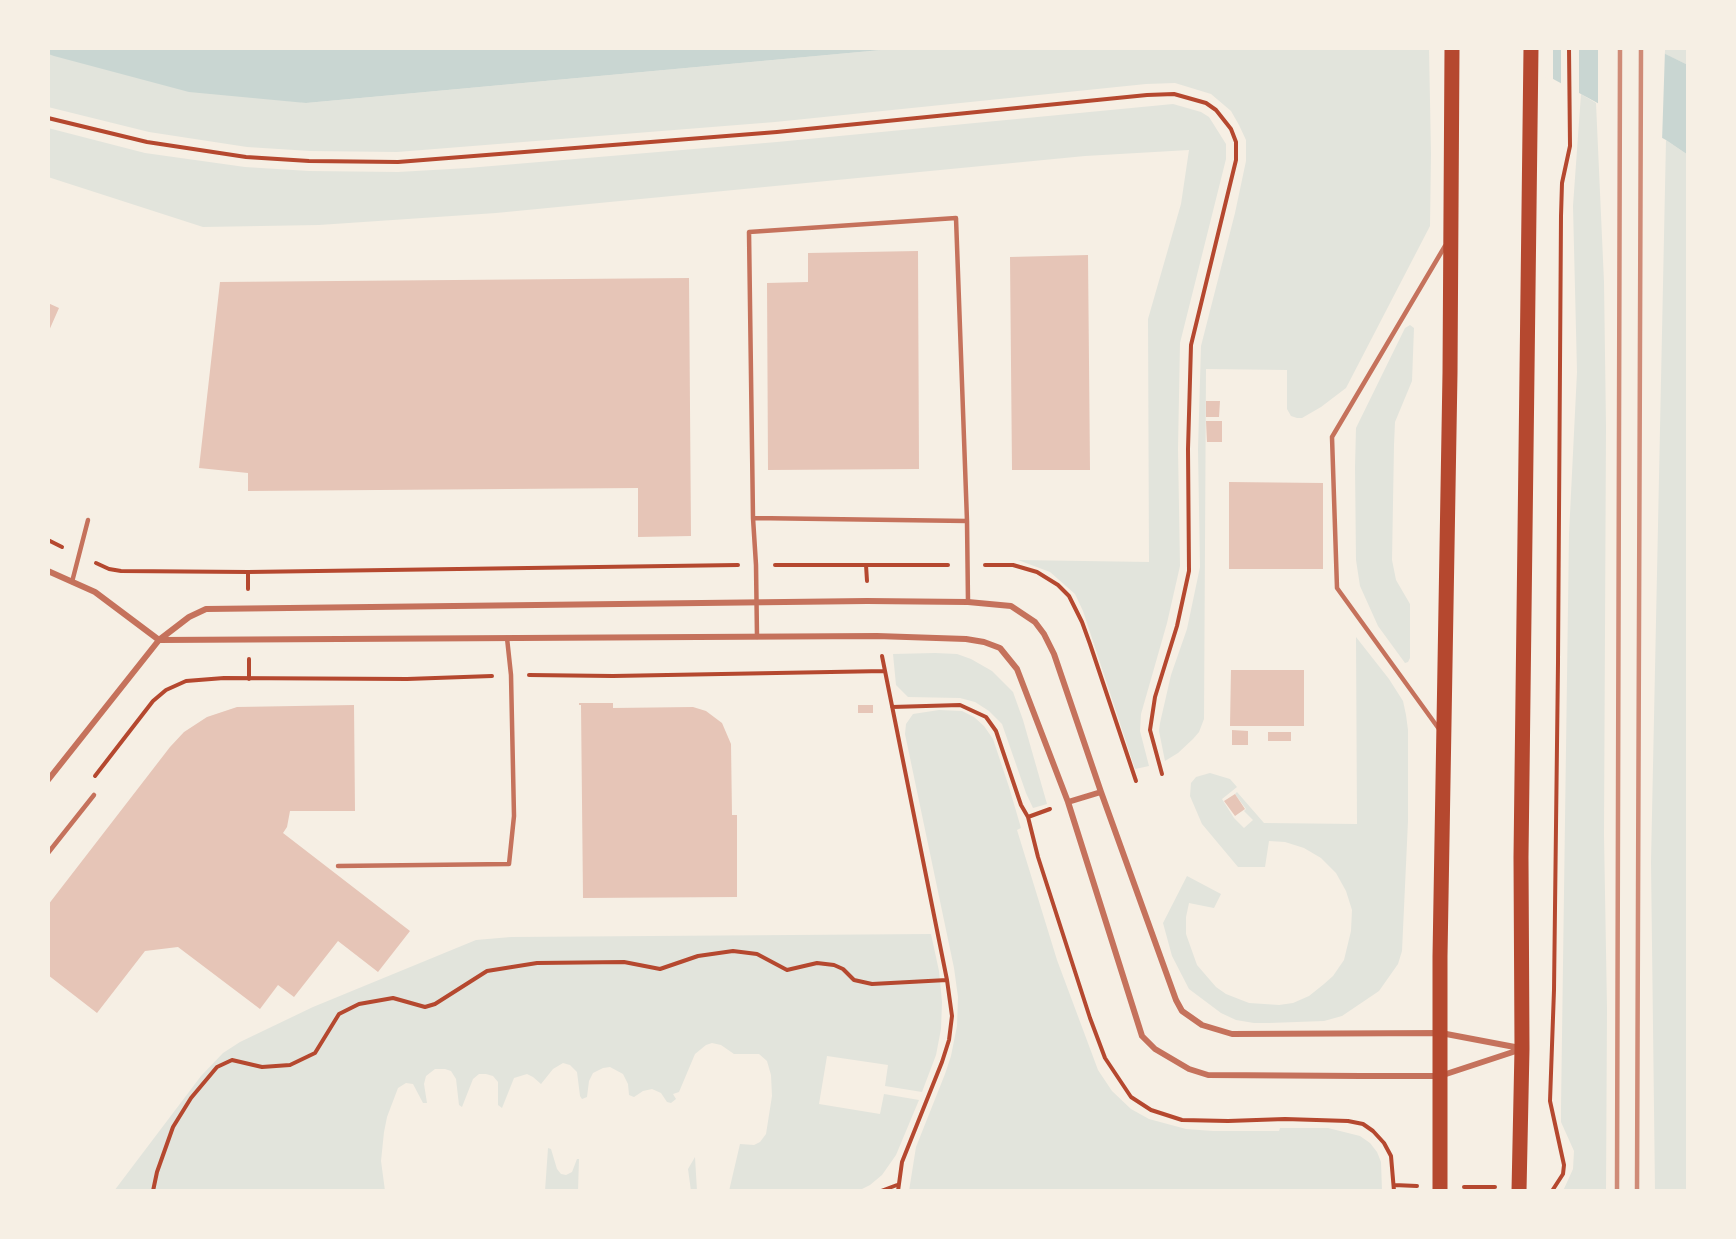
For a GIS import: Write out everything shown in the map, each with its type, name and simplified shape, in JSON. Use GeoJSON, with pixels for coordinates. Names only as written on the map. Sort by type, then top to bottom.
{"type":"FeatureCollection","features":[{"type":"Feature","properties":{"kind":"main road"},"geometry":{"type":"LineString","coordinates":[[1440,1189],[1440,956],[1450,373],[1449,239],[1452,48]]}},
{"type":"Feature","properties":{"kind":"main road"},"geometry":{"type":"LineString","coordinates":[[1519,1189],[1532,48]]}},
{"type":"Feature","properties":{"kind":"street"},"geometry":{"type":"LineString","coordinates":[[48,571],[95,592],[159,640],[877,636],[966,639],[1000,648],[1017,669],[1068,802],[1142,1035],[1155,1049],[1189,1069],[1208,1075],[1440,1076],[1522,1049]]}},
{"type":"Feature","properties":{"kind":"street"},"geometry":{"type":"LineString","coordinates":[[48,780],[159,640],[189,617],[206,609],[867,601],[968,602],[1011,606],[1035,622],[1054,654],[1101,792],[1176,1000],[1182,1011],[1214,1030],[1232,1034],[1441,1033],[1522,1049]]}},
{"type":"Feature","properties":{"kind":"street"},"geometry":{"type":"LineString","coordinates":[[1068,802],[1101,792]]}},
{"type":"Feature","properties":{"kind":"lane"},"geometry":{"type":"LineString","coordinates":[[757,637],[749,232],[956,218],[968,602]]}},
{"type":"Feature","properties":{"kind":"lane"},"geometry":{"type":"LineString","coordinates":[[1443,735],[1337,588],[1332,437],[1449,239]]}},
{"type":"Feature","properties":{"kind":"lane"},"geometry":{"type":"LineString","coordinates":[[753,518],[967,521]]}},
{"type":"Feature","properties":{"kind":"lane"},"geometry":{"type":"LineString","coordinates":[[72,582],[88,520]]}},
{"type":"Feature","properties":{"kind":"lane"},"geometry":{"type":"LineString","coordinates":[[338,866],[509,864],[514,816],[511,675],[507,638]]}},
{"type":"Feature","properties":{"kind":"lane"},"geometry":{"type":"LineString","coordinates":[[48,853],[94,795]]}},
{"type":"Feature","properties":{"kind":"path"},"geometry":{"type":"LineString","coordinates":[[1552,1191],[1563,1174],[1564,1165],[1550,1101],[1554,990],[1561,216],[1562,183],[1570,146],[1569,48]]}},
{"type":"Feature","properties":{"kind":"path"},"geometry":{"type":"LineString","coordinates":[[88,785],[153,701],[166,690],[186,681],[224,678],[407,680],[511,675],[613,676],[885,671],[947,980],[952,1016],[949,1040],[902,1162],[898,1191]]}},
{"type":"Feature","properties":{"kind":"path"},"geometry":{"type":"LineString","coordinates":[[892,707],[960,705],[986,717],[996,731],[1021,805],[1028,817]]}},
{"type":"Feature","properties":{"kind":"path"},"geometry":{"type":"LineString","coordinates":[[153,1191],[157,1172],[173,1127],[191,1098],[217,1067],[232,1060],[262,1067],[290,1065],[315,1053],[339,1014],[359,1004],[393,998],[425,1007],[435,1004],[487,971],[537,963],[624,962],[660,969],[698,956],[733,951],[757,954],[787,970],[817,963],[834,965],[843,969],[854,980],[872,984],[947,980]]}},
{"type":"Feature","properties":{"kind":"path"},"geometry":{"type":"LineString","coordinates":[[881,1191],[898,1185]]}},
{"type":"Feature","properties":{"kind":"path"},"geometry":{"type":"LineString","coordinates":[[1394,1191],[1394,1185],[1440,1189],[1519,1189],[1555,1185]]}},
{"type":"Feature","properties":{"kind":"shaded area"},"geometry":{"type":"Polygon","coordinates":[[[48,48],[903,48],[306,103],[189,92],[54,56],[48,54],[48,48]]]}},
{"type":"Feature","properties":{"kind":"shaded area"},"geometry":{"type":"Polygon","coordinates":[[[903,48],[1429,48],[1430,226],[1346,388],[1321,407],[1302,418],[1297,418],[1291,416],[1287,409],[1287,370],[1206,369],[1204,719],[1199,732],[1193,739],[1165,761],[1159,731],[1160,723],[1171,675],[1187,629],[1200,567],[1198,449],[1201,346],[1246,161],[1246,140],[1239,125],[1231,111],[1211,94],[1175,83],[1146,84],[775,122],[397,152],[310,151],[247,147],[149,132],[48,107],[48,54],[306,103],[903,48]]]}},
{"type":"Feature","properties":{"kind":"shaded area"},"geometry":{"type":"Polygon","coordinates":[[[1490,48],[1653,48],[1688,65],[1688,155],[1666,140],[1518,60],[1490,48]]]}},
{"type":"Feature","properties":{"kind":"shaded area"},"geometry":{"type":"Polygon","coordinates":[[[1660,48],[1688,48],[1688,65],[1660,52],[1660,48]]]}},
{"type":"Feature","properties":{"kind":"shaded area"},"geometry":{"type":"Polygon","coordinates":[[[1581,94],[1596,103],[1604,282],[1606,1191],[1563,1191],[1573,1169],[1574,1151],[1561,1122],[1569,534],[1577,372],[1573,206],[1581,94]]]}},
{"type":"Feature","properties":{"kind":"shaded area"},"geometry":{"type":"Polygon","coordinates":[[[1173,104],[1201,112],[1209,117],[1226,144],[1226,159],[1180,343],[1178,449],[1180,566],[1167,623],[1141,714],[1140,731],[1149,766],[1135,769],[1083,611],[1075,594],[1050,572],[1018,560],[1149,562],[1148,319],[1181,204],[1189,150],[1085,156],[496,213],[319,225],[203,227],[48,177],[48,128],[145,153],[245,167],[309,171],[398,172],[777,142],[1173,104]]]}},
{"type":"Feature","properties":{"kind":"shaded area"},"geometry":{"type":"Polygon","coordinates":[[[1666,140],[1688,155],[1688,1191],[1655,1191],[1651,862],[1666,140]]]}},
{"type":"Feature","properties":{"kind":"shaded area"},"geometry":{"type":"Polygon","coordinates":[[[1410,325],[1414,328],[1412,381],[1395,422],[1392,560],[1396,580],[1410,604],[1410,658],[1405,663],[1378,626],[1360,586],[1356,560],[1355,467],[1356,428],[1405,328],[1410,325]]]}},
{"type":"Feature","properties":{"kind":"shaded area"},"geometry":{"type":"Polygon","coordinates":[[[1356,637],[1403,701],[1408,730],[1408,821],[1402,951],[1398,964],[1379,991],[1342,1016],[1324,1021],[1254,1023],[1236,1020],[1221,1013],[1189,989],[1172,956],[1163,923],[1187,876],[1221,894],[1214,908],[1189,903],[1186,934],[1197,965],[1216,987],[1226,994],[1249,1003],[1279,1005],[1293,1003],[1309,996],[1333,976],[1344,960],[1351,931],[1352,910],[1346,891],[1336,873],[1321,858],[1304,848],[1285,842],[1269,841],[1265,867],[1238,867],[1202,824],[1190,796],[1191,783],[1196,777],[1210,773],[1230,779],[1237,787],[1222,799],[1234,818],[1244,828],[1253,820],[1244,811],[1246,809],[1235,794],[1237,792],[1264,823],[1357,824],[1356,637]]]}},
{"type":"Feature","properties":{"kind":"shaded area"},"geometry":{"type":"Polygon","coordinates":[[[893,654],[957,654],[971,659],[992,671],[1013,692],[1047,804],[1033,808],[1002,724],[989,711],[975,702],[960,698],[908,697],[896,685],[893,654]]]}},
{"type":"Feature","properties":{"kind":"shaded area"},"geometry":{"type":"Polygon","coordinates":[[[939,710],[962,711],[974,717],[993,739],[1021,828],[1017,830],[1057,960],[1098,1070],[1112,1091],[1131,1109],[1149,1119],[1186,1129],[1279,1131],[1280,1128],[1328,1128],[1360,1136],[1370,1143],[1381,1162],[1382,1191],[909,1191],[916,1147],[945,1074],[957,1026],[958,997],[954,968],[905,734],[906,724],[913,714],[939,710]]]}},
{"type":"Feature","properties":{"kind":"shaded area"},"geometry":{"type":"Polygon","coordinates":[[[931,934],[939,971],[942,1002],[941,1029],[936,1055],[922,1092],[885,1086],[888,1065],[827,1056],[819,1104],[880,1114],[884,1094],[919,1100],[896,1155],[882,1175],[858,1191],[729,1191],[740,1144],[754,1145],[760,1142],[766,1134],[772,1096],[771,1075],[767,1061],[759,1054],[734,1054],[721,1045],[712,1043],[695,1054],[679,1092],[673,1094],[676,1099],[671,1103],[667,1102],[661,1093],[652,1089],[643,1091],[634,1097],[629,1095],[628,1084],[623,1074],[610,1067],[593,1073],[589,1081],[587,1097],[582,1099],[577,1072],[570,1065],[563,1063],[553,1069],[541,1084],[527,1074],[514,1078],[502,1108],[498,1105],[498,1082],[493,1076],[479,1074],[473,1079],[462,1107],[459,1105],[456,1079],[451,1071],[435,1069],[426,1076],[424,1084],[427,1103],[423,1103],[413,1084],[406,1083],[398,1088],[384,1132],[381,1161],[385,1191],[114,1191],[201,1076],[223,1053],[240,1042],[313,1007],[476,940],[511,937],[931,934]]]}},
{"type":"Feature","properties":{"kind":"shaded area"},"geometry":{"type":"Polygon","coordinates":[[[548,1148],[551,1149],[557,1169],[561,1174],[566,1175],[572,1172],[579,1159],[578,1191],[545,1191],[548,1148]]]}},
{"type":"Feature","properties":{"kind":"shaded area"},"geometry":{"type":"Polygon","coordinates":[[[695,1157],[697,1191],[691,1191],[688,1169],[695,1157]]]}},
{"type":"Feature","properties":{"kind":"pier"},"geometry":{"type":"Polygon","coordinates":[[[1487,48],[1553,48],[1553,82],[1517,62],[1489,51],[1487,48]]]}},
{"type":"Feature","properties":{"kind":"pier"},"geometry":{"type":"Polygon","coordinates":[[[1561,48],[1579,48],[1579,97],[1561,87],[1561,48]]]}},
{"type":"Feature","properties":{"kind":"pier"},"geometry":{"type":"Polygon","coordinates":[[[1598,48],[1659,48],[1665,50],[1662,142],[1598,107],[1598,48]]]}},
{"type":"Feature","properties":{"kind":"building"},"geometry":{"type":"Polygon","coordinates":[[[918,251],[919,469],[768,470],[767,283],[808,282],[808,253],[918,251]]]}},
{"type":"Feature","properties":{"kind":"building"},"geometry":{"type":"Polygon","coordinates":[[[1088,255],[1090,470],[1012,470],[1010,257],[1088,255]]]}},
{"type":"Feature","properties":{"kind":"building"},"geometry":{"type":"Polygon","coordinates":[[[689,278],[691,536],[638,537],[638,488],[248,491],[248,473],[199,468],[220,282],[689,278]]]}},
{"type":"Feature","properties":{"kind":"building"},"geometry":{"type":"Polygon","coordinates":[[[48,303],[59,308],[48,333],[48,303]]]}},
{"type":"Feature","properties":{"kind":"building"},"geometry":{"type":"Polygon","coordinates":[[[1206,401],[1220,401],[1219,417],[1206,417],[1206,401]]]}},
{"type":"Feature","properties":{"kind":"building"},"geometry":{"type":"Polygon","coordinates":[[[1206,421],[1222,421],[1222,442],[1207,442],[1206,421]]]}},
{"type":"Feature","properties":{"kind":"building"},"geometry":{"type":"Polygon","coordinates":[[[1229,482],[1323,483],[1323,569],[1229,569],[1229,482]]]}},
{"type":"Feature","properties":{"kind":"building"},"geometry":{"type":"Polygon","coordinates":[[[1231,670],[1304,670],[1304,726],[1230,726],[1231,670]]]}},
{"type":"Feature","properties":{"kind":"building"},"geometry":{"type":"Polygon","coordinates":[[[579,703],[613,703],[613,708],[693,707],[706,711],[722,723],[731,744],[732,815],[737,815],[737,897],[583,898],[581,705],[579,703]]]}},
{"type":"Feature","properties":{"kind":"building"},"geometry":{"type":"Polygon","coordinates":[[[354,705],[355,811],[290,811],[287,827],[283,833],[410,931],[378,972],[338,941],[294,997],[278,985],[260,1009],[178,947],[145,951],[97,1013],[48,975],[48,905],[184,732],[207,717],[237,707],[354,705]]]}},
{"type":"Feature","properties":{"kind":"building"},"geometry":{"type":"Polygon","coordinates":[[[858,705],[873,705],[873,713],[858,713],[858,705]]]}},
{"type":"Feature","properties":{"kind":"building"},"geometry":{"type":"Polygon","coordinates":[[[1232,730],[1248,731],[1248,745],[1232,745],[1232,730]]]}},
{"type":"Feature","properties":{"kind":"building"},"geometry":{"type":"Polygon","coordinates":[[[1268,732],[1291,732],[1291,741],[1268,741],[1268,732]]]}},
{"type":"Feature","properties":{"kind":"building"},"geometry":{"type":"Polygon","coordinates":[[[1235,794],[1245,809],[1235,816],[1224,801],[1235,794]]]}},
{"type":"Feature","properties":{"kind":"railway"},"geometry":{"type":"LineString","coordinates":[[1617,1191],[1620,48]]}},
{"type":"Feature","properties":{"kind":"railway"},"geometry":{"type":"LineString","coordinates":[[1637,1191],[1641,48]]}}]}
